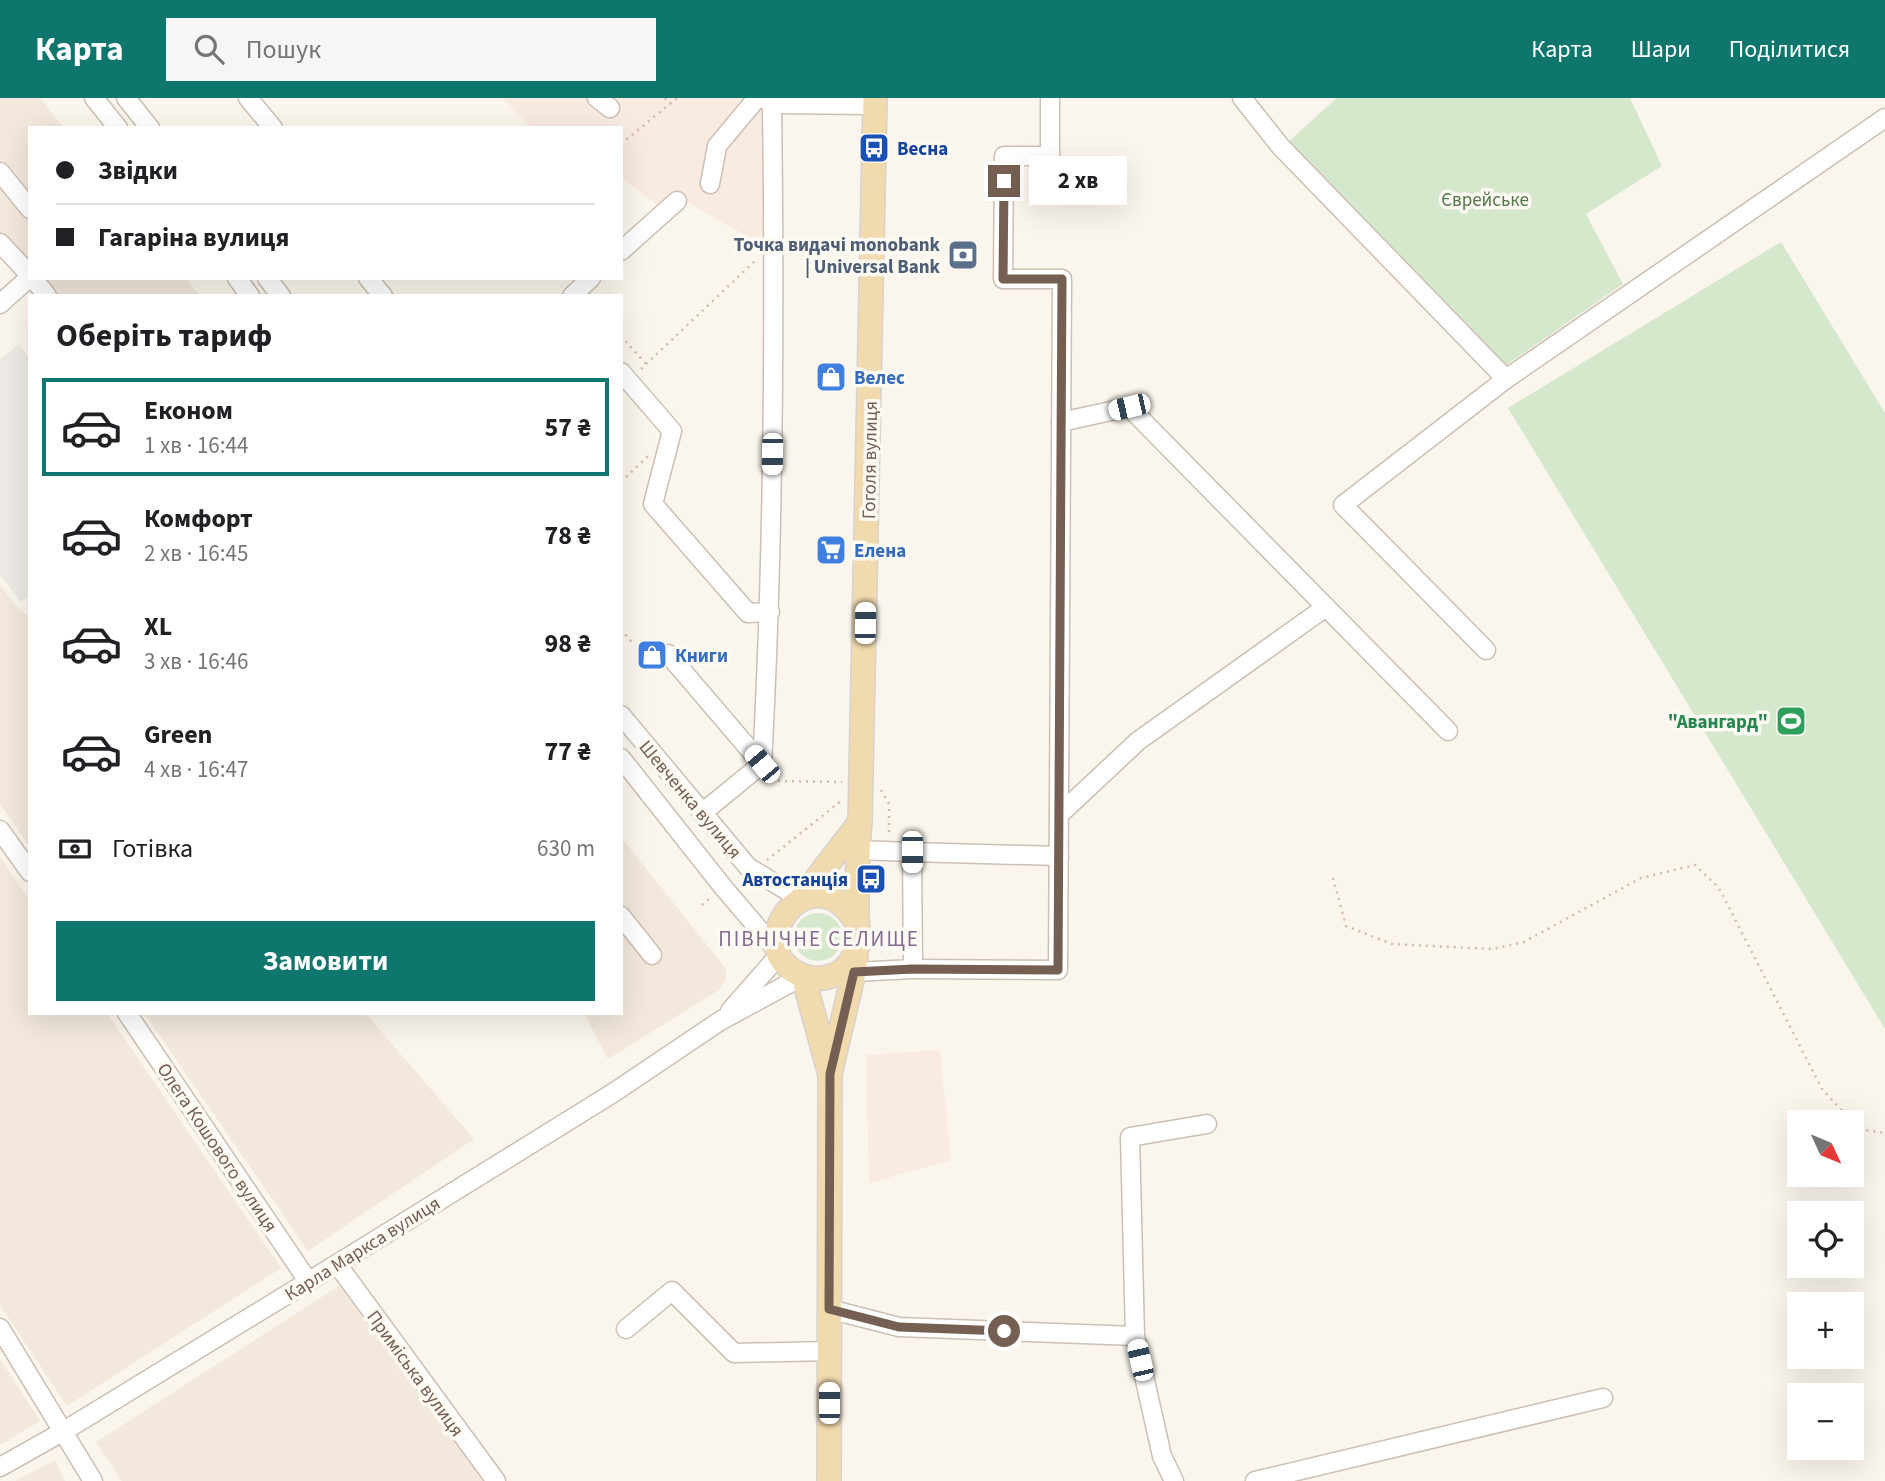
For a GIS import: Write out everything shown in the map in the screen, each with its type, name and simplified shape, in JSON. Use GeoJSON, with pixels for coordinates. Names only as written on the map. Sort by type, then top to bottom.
{"type":"FeatureCollection","features":[{"type":"Feature","properties":{"kind":"main road","name":"Гоголя вулиця"},"geometry":{"type":"LineString","coordinates":[[829,1481],[830,1074],[859,941],[857,850],[860,822],[875,101]]}},
{"type":"Feature","properties":{"kind":"main road"},"geometry":{"type":"LineString","coordinates":[[855,962],[851,961],[834,975],[813,978],[803,976],[785,963],[780,954],[776,933],[784,913],[801,899],[860,822]]}},
{"type":"Feature","properties":{"kind":"main road"},"geometry":{"type":"LineString","coordinates":[[801,899],[811,896],[832,898],[850,911],[857,923]]}},
{"type":"Feature","properties":{"kind":"main road","name":"Гоголя вулиця"},"geometry":{"type":"LineString","coordinates":[[803,976],[830,1074]]}},
{"type":"Feature","properties":{"kind":"street"},"geometry":{"type":"LineString","coordinates":[[94,98],[116,126]]}},
{"type":"Feature","properties":{"kind":"street"},"geometry":{"type":"LineString","coordinates":[[126,98],[148,126]]}},
{"type":"Feature","properties":{"kind":"street"},"geometry":{"type":"LineString","coordinates":[[248,98],[271,126]]}},
{"type":"Feature","properties":{"kind":"street"},"geometry":{"type":"LineString","coordinates":[[855,962],[913,969],[1058,970],[1062,279],[1003,279],[1004,156],[1050,156],[1050,98]]}},
{"type":"Feature","properties":{"kind":"street"},"geometry":{"type":"LineString","coordinates":[[1242,98],[1282,147],[1506,379]]}},
{"type":"Feature","properties":{"kind":"street"},"geometry":{"type":"LineString","coordinates":[[710,184],[717,146],[764,100],[875,101]]}},
{"type":"Feature","properties":{"kind":"street"},"geometry":{"type":"LineString","coordinates":[[702,813],[762,764],[770,612],[774,243],[764,100]]}},
{"type":"Feature","properties":{"kind":"street"},"geometry":{"type":"LineString","coordinates":[[1486,650],[1343,505],[1506,379],[1885,118]]}},
{"type":"Feature","properties":{"kind":"street"},"geometry":{"type":"LineString","coordinates":[[0,172],[28,207]]}},
{"type":"Feature","properties":{"kind":"street"},"geometry":{"type":"LineString","coordinates":[[623,249],[677,201]]}},
{"type":"Feature","properties":{"kind":"street"},"geometry":{"type":"LineString","coordinates":[[0,243],[28,274]]}},
{"type":"Feature","properties":{"kind":"street"},"geometry":{"type":"LineString","coordinates":[[0,304],[28,280]]}},
{"type":"Feature","properties":{"kind":"street"},"geometry":{"type":"LineString","coordinates":[[34,280],[45,294]]}},
{"type":"Feature","properties":{"kind":"street"},"geometry":{"type":"LineString","coordinates":[[269,280],[279,294]]}},
{"type":"Feature","properties":{"kind":"street"},"geometry":{"type":"LineString","coordinates":[[370,280],[381,294]]}},
{"type":"Feature","properties":{"kind":"street"},"geometry":{"type":"LineString","coordinates":[[574,294],[589,280]]}},
{"type":"Feature","properties":{"kind":"street"},"geometry":{"type":"LineString","coordinates":[[625,376],[672,431],[653,504],[748,612],[770,612]]}},
{"type":"Feature","properties":{"kind":"street"},"geometry":{"type":"LineString","coordinates":[[1062,422],[1129,407],[1448,731]]}},
{"type":"Feature","properties":{"kind":"street"},"geometry":{"type":"LineString","coordinates":[[1059,815],[1138,741],[1326,607]]}},
{"type":"Feature","properties":{"kind":"street"},"geometry":{"type":"LineString","coordinates":[[668,654],[762,764]]}},
{"type":"Feature","properties":{"kind":"street","name":"Шевченка вулиця"},"geometry":{"type":"LineString","coordinates":[[623,717],[748,867],[801,899]]}},
{"type":"Feature","properties":{"kind":"street","name":"Шевченка вулиця"},"geometry":{"type":"LineString","coordinates":[[623,761],[780,954]]}},
{"type":"Feature","properties":{"kind":"street"},"geometry":{"type":"LineString","coordinates":[[0,830],[28,869]]}},
{"type":"Feature","properties":{"kind":"street"},"geometry":{"type":"LineString","coordinates":[[857,850],[1059,856]]}},
{"type":"Feature","properties":{"kind":"street"},"geometry":{"type":"LineString","coordinates":[[912,852],[913,969]]}},
{"type":"Feature","properties":{"kind":"street"},"geometry":{"type":"LineString","coordinates":[[623,919],[652,956]]}},
{"type":"Feature","properties":{"kind":"street","name":"Карла Маркса вулиця"},"geometry":{"type":"LineString","coordinates":[[720,1021],[780,954]]}},
{"type":"Feature","properties":{"kind":"street","name":"Карла Маркса вулиця"},"geometry":{"type":"LineString","coordinates":[[0,1467],[64,1431],[337,1264],[613,1093],[720,1021],[803,976]]}},
{"type":"Feature","properties":{"kind":"street","name":"Олега Кошового вулиця"},"geometry":{"type":"LineString","coordinates":[[128,1015],[308,1281]]}},
{"type":"Feature","properties":{"kind":"street"},"geometry":{"type":"LineString","coordinates":[[1174,1481],[1162,1456],[1135,1336],[1130,1137],[1207,1124]]}},
{"type":"Feature","properties":{"kind":"street","name":"Приміська вулиця"},"geometry":{"type":"LineString","coordinates":[[337,1264],[496,1481]]}},
{"type":"Feature","properties":{"kind":"street"},"geometry":{"type":"LineString","coordinates":[[626,1329],[672,1291],[734,1353],[829,1351]]}},
{"type":"Feature","properties":{"kind":"street"},"geometry":{"type":"LineString","coordinates":[[829,1309],[899,1327],[1135,1336]]}},
{"type":"Feature","properties":{"kind":"street"},"geometry":{"type":"LineString","coordinates":[[0,1328],[93,1481]]}},
{"type":"Feature","properties":{"kind":"street"},"geometry":{"type":"LineString","coordinates":[[1255,1481],[1603,1398]]}},
{"type":"Feature","properties":{"kind":"path"},"geometry":{"type":"LineString","coordinates":[[665,98],[671,104]]}},
{"type":"Feature","properties":{"kind":"path"},"geometry":{"type":"LineString","coordinates":[[623,142],[677,98]]}},
{"type":"Feature","properties":{"kind":"path"},"geometry":{"type":"LineString","coordinates":[[625,376],[646,365],[774,243]]}},
{"type":"Feature","properties":{"kind":"path"},"geometry":{"type":"LineString","coordinates":[[623,338],[646,365]]}},
{"type":"Feature","properties":{"kind":"path"},"geometry":{"type":"LineString","coordinates":[[623,631],[634,645]]}},
{"type":"Feature","properties":{"kind":"path"},"geometry":{"type":"LineString","coordinates":[[762,764],[776,781],[848,782]]}},
{"type":"Feature","properties":{"kind":"path"},"geometry":{"type":"LineString","coordinates":[[876,783],[889,804],[888,852]]}},
{"type":"Feature","properties":{"kind":"path"},"geometry":{"type":"LineString","coordinates":[[748,867],[766,860],[848,795]]}},
{"type":"Feature","properties":{"kind":"path"},"geometry":{"type":"LineString","coordinates":[[1332,878],[1346,926],[1392,944],[1492,949],[1524,942],[1641,877],[1695,865],[1719,888],[1822,1088],[1860,1129],[1885,1133]]}},
{"type":"Feature","properties":{"kind":"path"},"geometry":{"type":"LineString","coordinates":[[702,905],[723,887]]}},
{"type":"Feature","properties":{"kind":"shaded area"},"geometry":{"type":"Polygon","coordinates":[[[0,98],[40,98],[62,126],[28,126],[28,280],[188,280],[198,294],[35,294],[0,250],[0,98]]]}},
{"type":"Feature","properties":{"kind":"shaded area"},"geometry":{"type":"Polygon","coordinates":[[[502,98],[783,98],[767,106],[766,247],[678,197],[662,208],[623,179],[623,126],[530,126],[502,98]]]}},
{"type":"Feature","properties":{"kind":"shaded area"},"geometry":{"type":"Polygon","coordinates":[[[19,344],[28,357],[28,597],[21,602],[0,575],[0,359],[19,344]]]}},
{"type":"Feature","properties":{"kind":"shaded area"},"geometry":{"type":"Polygon","coordinates":[[[0,585],[15,605],[28,616],[28,844],[0,804],[0,585]]]}},
{"type":"Feature","properties":{"kind":"shaded area"},"geometry":{"type":"Polygon","coordinates":[[[623,840],[726,969],[726,978],[719,990],[608,1059],[585,1015],[623,1015],[623,840]]]}},
{"type":"Feature","properties":{"kind":"shaded area"},"geometry":{"type":"Polygon","coordinates":[[[0,857],[28,898],[28,1015],[108,1015],[281,1268],[67,1406],[0,1305],[0,857]]]}},
{"type":"Feature","properties":{"kind":"shaded area"},"geometry":{"type":"Polygon","coordinates":[[[145,1015],[367,1015],[474,1139],[308,1251],[145,1015]]]}},
{"type":"Feature","properties":{"kind":"shaded area"},"geometry":{"type":"Polygon","coordinates":[[[940,1050],[951,1160],[869,1183],[866,1055],[940,1050]]]}},
{"type":"Feature","properties":{"kind":"shaded area"},"geometry":{"type":"Polygon","coordinates":[[[339,1286],[487,1481],[122,1481],[96,1442],[339,1286]]]}},
{"type":"Feature","properties":{"kind":"shaded area"},"geometry":{"type":"Polygon","coordinates":[[[0,1359],[40,1421],[0,1445],[0,1359]]]}},
{"type":"Feature","properties":{"kind":"shaded area"},"geometry":{"type":"Polygon","coordinates":[[[55,1460],[65,1481],[15,1481],[55,1460]]]}},
{"type":"Feature","properties":{"kind":"green space","name":"Єврейське"},"geometry":{"type":"Polygon","coordinates":[[[1337,98],[1630,98],[1662,166],[1586,214],[1623,284],[1505,366],[1289,141],[1337,98]]]}},
{"type":"Feature","properties":{"kind":"green space","name":"\"Авангард\""},"geometry":{"type":"Polygon","coordinates":[[[1781,242],[1885,413],[1885,1029],[1508,408],[1781,242]]]}},
{"type":"Feature","properties":{"kind":"green space"},"geometry":{"type":"Polygon","coordinates":[[[818,913],[835,920],[842,937],[835,954],[818,961],[801,954],[794,937],[801,920],[818,913]]]}},
{"type":"Feature","properties":{"kind":"place","name":"Весна"},"geometry":{"type":"Point","coordinates":[874,148]}},
{"type":"Feature","properties":{"kind":"place","name":"Точка видачі monobank | Universal Bank"},"geometry":{"type":"Point","coordinates":[963,255]}},
{"type":"Feature","properties":{"kind":"place","name":"Велес"},"geometry":{"type":"Point","coordinates":[831,377]}},
{"type":"Feature","properties":{"kind":"place","name":"Елена"},"geometry":{"type":"Point","coordinates":[831,550]}},
{"type":"Feature","properties":{"kind":"place","name":"Книги"},"geometry":{"type":"Point","coordinates":[652,655]}},
{"type":"Feature","properties":{"kind":"place","name":"\"Авангард\""},"geometry":{"type":"Point","coordinates":[1791,721]}},
{"type":"Feature","properties":{"kind":"place","name":"Автостанція"},"geometry":{"type":"Point","coordinates":[871,879]}},
{"type":"Feature","properties":{"kind":"district","name":"ПІВНІЧНЕ СЕЛИЩЕ"},"geometry":{"type":"Point","coordinates":[819,939]}},
{"type":"Feature","properties":{"kind":"route"},"geometry":{"type":"LineString","coordinates":[[1004,181],[1003,279],[1062,279],[1058,970],[913,969],[854,972],[830,1074],[829,1309],[899,1327],[1004,1331]]}}]}
